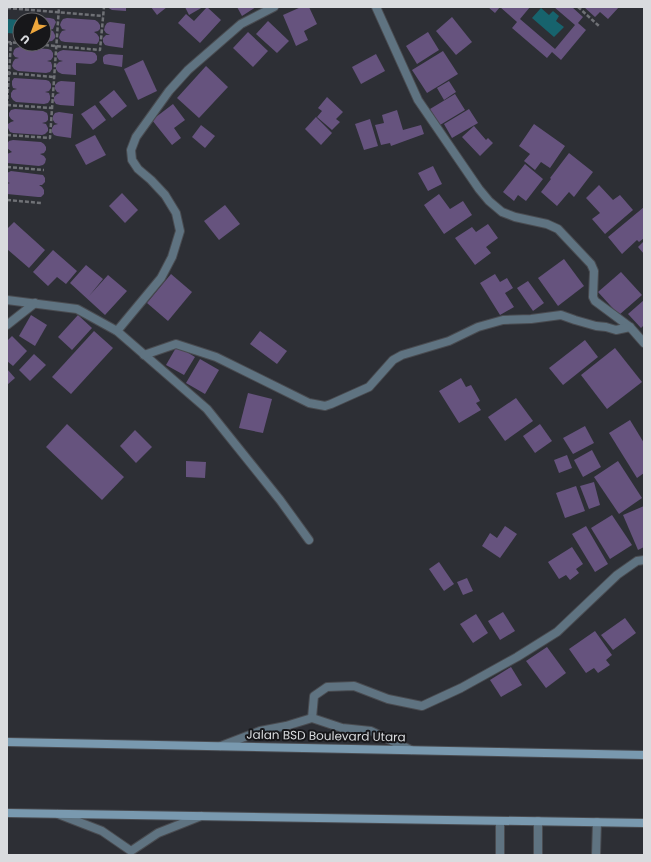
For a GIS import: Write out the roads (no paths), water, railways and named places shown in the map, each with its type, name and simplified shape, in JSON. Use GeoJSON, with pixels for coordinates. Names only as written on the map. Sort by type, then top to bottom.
{"type":"FeatureCollection","features":[{"type":"Feature","properties":{"kind":"main road","name":"Jalan BSD Boulevard Utara"},"geometry":{"type":"LineString","coordinates":[[7,742],[644,755]]}},
{"type":"Feature","properties":{"kind":"main road"},"geometry":{"type":"LineString","coordinates":[[7,813],[644,823]]}},
{"type":"Feature","properties":{"kind":"street"},"geometry":{"type":"LineString","coordinates":[[117,331],[161,278],[172,257],[180,231],[176,213],[165,195],[138,169],[132,160],[131,150],[136,137],[169,91],[188,70],[241,24],[274,7]]}},
{"type":"Feature","properties":{"kind":"street"},"geometry":{"type":"LineString","coordinates":[[376,7],[418,100],[479,189],[489,201],[502,212],[515,217],[547,224],[558,229],[591,264],[594,271],[593,297],[597,303],[630,327],[644,343]]}},
{"type":"Feature","properties":{"kind":"street"},"geometry":{"type":"LineString","coordinates":[[7,300],[77,309],[117,331],[207,409],[310,540]]}},
{"type":"Feature","properties":{"kind":"street"},"geometry":{"type":"LineString","coordinates":[[7,325],[35,303]]}},
{"type":"Feature","properties":{"kind":"street"},"geometry":{"type":"LineString","coordinates":[[144,355],[176,344],[216,357],[309,403],[325,406],[369,387],[393,360],[402,355],[449,341],[478,327],[503,320],[531,319],[560,315],[581,322],[616,330],[630,327]]}},
{"type":"Feature","properties":{"kind":"street"},"geometry":{"type":"LineString","coordinates":[[312,718],[314,696],[327,687],[354,686],[388,699],[422,706],[461,688],[517,658],[557,632],[617,575],[637,561],[644,560]]}},
{"type":"Feature","properties":{"kind":"street"},"geometry":{"type":"LineString","coordinates":[[221,746],[260,731],[286,726],[312,718],[342,728],[371,731],[411,750]]}},
{"type":"Feature","properties":{"kind":"street"},"geometry":{"type":"LineString","coordinates":[[58,814],[102,831],[131,853],[158,834],[202,816]]}},
{"type":"Feature","properties":{"kind":"street"},"geometry":{"type":"LineString","coordinates":[[500,820],[500,855]]}},
{"type":"Feature","properties":{"kind":"street"},"geometry":{"type":"LineString","coordinates":[[538,821],[538,855]]}},
{"type":"Feature","properties":{"kind":"street"},"geometry":{"type":"LineString","coordinates":[[596,855],[597,822]]}},
{"type":"Feature","properties":{"kind":"water"},"geometry":{"type":"Polygon","coordinates":[[[541,8],[549,15],[553,11],[559,16],[556,21],[564,27],[554,37],[532,18],[541,8]]]}},
{"type":"Feature","properties":{"kind":"water"},"geometry":{"type":"Polygon","coordinates":[[[7,19],[12,19],[12,33],[7,33],[7,19]]]}}]}
